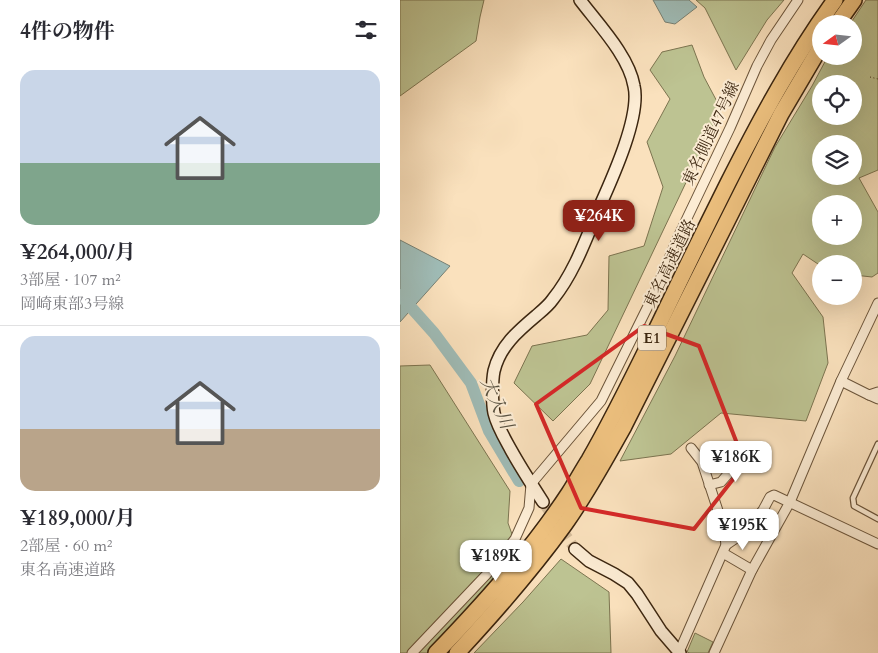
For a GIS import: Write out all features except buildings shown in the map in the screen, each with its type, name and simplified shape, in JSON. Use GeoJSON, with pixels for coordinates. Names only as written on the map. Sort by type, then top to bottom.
{"type":"FeatureCollection","features":[{"type":"Feature","properties":{"kind":"highway","name":"東名高速道路"},"geometry":{"type":"LineString","coordinates":[[436,653],[467,621],[538,538],[570,492],[598,445],[626,391],[754,130],[798,55],[835,0]]}},
{"type":"Feature","properties":{"kind":"highway"},"geometry":{"type":"LineString","coordinates":[[843,15],[854,0]]}},
{"type":"Feature","properties":{"kind":"highway","name":"東名高速道路"},"geometry":{"type":"LineString","coordinates":[[457,653],[522,579],[565,524],[597,476],[781,114],[812,61]]}},
{"type":"Feature","properties":{"kind":"street"},"geometry":{"type":"LineString","coordinates":[[543,502],[502,434],[494,412],[494,372],[498,357],[507,344],[550,303],[562,288],[582,248],[618,165],[635,106],[635,87],[624,59],[580,0]]}},
{"type":"Feature","properties":{"kind":"street","name":"東名側道47号線"},"geometry":{"type":"LineString","coordinates":[[531,484],[601,401],[654,294],[679,234],[730,128],[757,66],[771,40],[798,0]]}},
{"type":"Feature","properties":{"kind":"street"},"geometry":{"type":"LineString","coordinates":[[714,653],[752,570],[790,502],[840,381],[878,303]]}},
{"type":"Feature","properties":{"kind":"street"},"geometry":{"type":"LineString","coordinates":[[840,381],[873,393],[878,399]]}},
{"type":"Feature","properties":{"kind":"street"},"geometry":{"type":"LineString","coordinates":[[575,549],[589,561],[628,583],[638,594],[665,637],[679,653],[724,549],[724,529],[710,485],[702,462],[691,448]]}},
{"type":"Feature","properties":{"kind":"street"},"geometry":{"type":"LineString","coordinates":[[710,485],[721,482],[728,474],[726,466],[734,451]]}},
{"type":"Feature","properties":{"kind":"street"},"geometry":{"type":"LineString","coordinates":[[412,653],[486,575],[515,539],[528,508],[531,484]]}},
{"type":"Feature","properties":{"kind":"street"},"geometry":{"type":"LineString","coordinates":[[724,549],[745,532],[763,510],[770,496],[774,495],[878,544]]}},
{"type":"Feature","properties":{"kind":"street"},"geometry":{"type":"LineString","coordinates":[[724,549],[752,570]]}},
{"type":"Feature","properties":{"kind":"lane"},"geometry":{"type":"LineString","coordinates":[[878,444],[852,498],[854,506],[878,518]]}},
{"type":"Feature","properties":{"kind":"path"},"geometry":{"type":"LineString","coordinates":[[870,77],[878,79]]}},
{"type":"Feature","properties":{"kind":"highlighted area"},"geometry":{"type":"Polygon","coordinates":[[[644,326],[699,346],[745,464],[694,529],[581,508],[536,404],[644,326]]]}},
{"type":"Feature","properties":{"kind":"green space"},"geometry":{"type":"Polygon","coordinates":[[[400,0],[484,0],[476,41],[400,96],[400,0]]]}},
{"type":"Feature","properties":{"kind":"green space"},"geometry":{"type":"Polygon","coordinates":[[[696,0],[784,0],[767,20],[736,70],[705,8],[696,0]]]}},
{"type":"Feature","properties":{"kind":"green space"},"geometry":{"type":"Polygon","coordinates":[[[866,0],[878,0],[878,170],[862,177],[862,135],[812,135],[812,185],[862,185],[862,183],[878,212],[878,273],[872,277],[862,276],[862,255],[812,255],[812,260],[803,254],[792,273],[812,301],[812,305],[815,305],[823,317],[828,363],[806,421],[721,413],[671,454],[620,461],[675,356],[775,147],[812,86],[812,125],[862,125],[862,75],[818,75],[823,65],[862,65],[862,15],[856,15],[866,0]]]}},
{"type":"Feature","properties":{"kind":"green space"},"geometry":{"type":"Polygon","coordinates":[[[692,45],[704,77],[721,109],[590,384],[553,421],[514,383],[532,346],[587,335],[608,310],[609,256],[644,246],[663,187],[647,142],[670,99],[650,70],[662,52],[692,45]]]}},
{"type":"Feature","properties":{"kind":"green space"},"geometry":{"type":"Polygon","coordinates":[[[430,365],[510,491],[508,523],[518,551],[427,653],[400,653],[400,366],[430,365]]]}},
{"type":"Feature","properties":{"kind":"green space"},"geometry":{"type":"Polygon","coordinates":[[[561,559],[609,592],[611,653],[474,653],[523,602],[561,559]]]}},
{"type":"Feature","properties":{"kind":"green space"},"geometry":{"type":"Polygon","coordinates":[[[695,633],[713,642],[708,653],[687,652],[695,633]]]}},
{"type":"Feature","properties":{"kind":"water"},"geometry":{"type":"Polygon","coordinates":[[[653,0],[689,0],[697,7],[675,24],[665,22],[653,0]]]}},
{"type":"Feature","properties":{"kind":"water"},"geometry":{"type":"Polygon","coordinates":[[[400,240],[450,266],[400,322],[400,240]]]}},
{"type":"Feature","properties":{"kind":"waterway","name":"大入川"},"geometry":{"type":"LineString","coordinates":[[400,295],[434,333],[471,383],[489,431],[519,481]]}},
{"type":"Feature","properties":{"kind":"tunnel"},"geometry":{"type":"LineString","coordinates":[[543,502],[575,549]]}}]}
